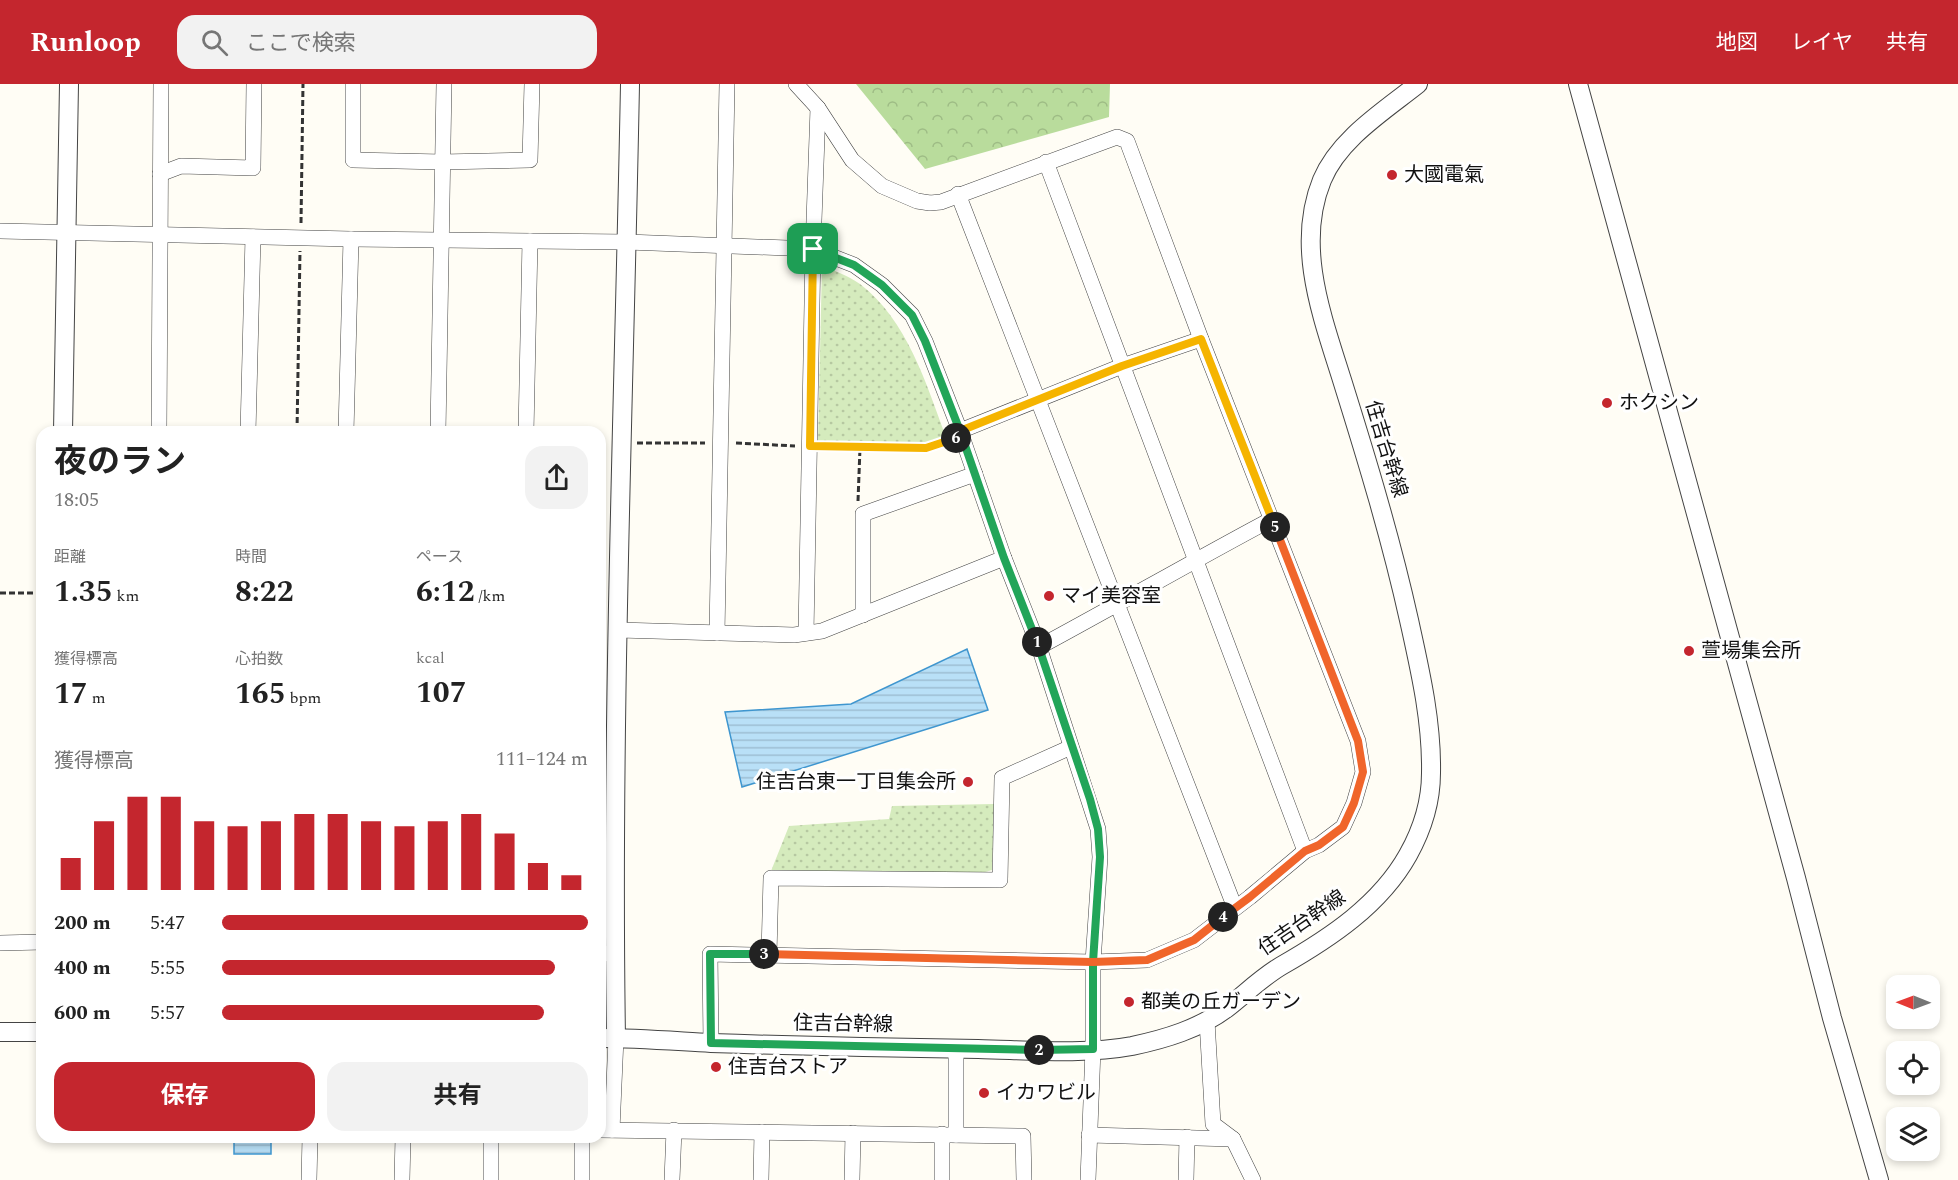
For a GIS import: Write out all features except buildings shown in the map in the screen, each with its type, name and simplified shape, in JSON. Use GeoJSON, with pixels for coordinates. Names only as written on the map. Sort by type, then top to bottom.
{"type":"FeatureCollection","features":[{"type":"Feature","properties":{"kind":"street"},"geometry":{"type":"LineString","coordinates":[[63,426],[69,84]]}},
{"type":"Feature","properties":{"kind":"street"},"geometry":{"type":"LineString","coordinates":[[159,426],[161,84]]}},
{"type":"Feature","properties":{"kind":"street"},"geometry":{"type":"LineString","coordinates":[[160,174],[181,166],[253,168],[255,84]]}},
{"type":"Feature","properties":{"kind":"street"},"geometry":{"type":"LineString","coordinates":[[353,84],[353,160],[442,162],[530,160],[532,84]]}},
{"type":"Feature","properties":{"kind":"street"},"geometry":{"type":"LineString","coordinates":[[438,426],[444,84]]}},
{"type":"Feature","properties":{"kind":"street"},"geometry":{"type":"LineString","coordinates":[[630,84],[619,630],[607,954],[606,1130],[1023,1136],[1024,1180]]}},
{"type":"Feature","properties":{"kind":"street"},"geometry":{"type":"LineString","coordinates":[[717,633],[727,84]]}},
{"type":"Feature","properties":{"kind":"street"},"geometry":{"type":"LineString","coordinates":[[711,1043],[710,954],[1093,962],[1147,960],[1194,940],[1305,851],[1319,845],[1343,827],[1354,803],[1363,772],[1358,741],[1201,339],[1127,141],[1118,137],[940,202],[917,201],[882,186],[852,160],[818,108],[796,84]]}},
{"type":"Feature","properties":{"kind":"street","name":"住吉台幹線"},"geometry":{"type":"LineString","coordinates":[[608,1038],[956,1049],[1129,1047],[1179,1034],[1207,1021],[1265,975],[1303,954],[1351,922],[1395,875],[1409,853],[1428,805],[1431,776],[1428,722],[1417,657],[1373,478],[1319,303],[1310,242],[1313,208],[1330,164],[1342,148],[1376,117],[1418,84]]}},
{"type":"Feature","properties":{"kind":"street"},"geometry":{"type":"LineString","coordinates":[[1578,84],[1796,878],[1832,1018],[1879,1180]]}},
{"type":"Feature","properties":{"kind":"street"},"geometry":{"type":"LineString","coordinates":[[806,633],[818,108]]}},
{"type":"Feature","properties":{"kind":"street"},"geometry":{"type":"LineString","coordinates":[[1046,162],[1305,851]]}},
{"type":"Feature","properties":{"kind":"street"},"geometry":{"type":"LineString","coordinates":[[958,194],[1234,908]]}},
{"type":"Feature","properties":{"kind":"street"},"geometry":{"type":"LineString","coordinates":[[0,231],[351,239],[627,242],[813,249],[854,265],[882,285],[912,315],[925,341],[1039,647],[1098,829],[1100,857],[1093,962],[1093,1049],[1088,1180]]}},
{"type":"Feature","properties":{"kind":"street"},"geometry":{"type":"LineString","coordinates":[[248,426],[253,237]]}},
{"type":"Feature","properties":{"kind":"street"},"geometry":{"type":"LineString","coordinates":[[346,426],[351,239]]}},
{"type":"Feature","properties":{"kind":"street"},"geometry":{"type":"LineString","coordinates":[[526,426],[530,241]]}},
{"type":"Feature","properties":{"kind":"street"},"geometry":{"type":"LineString","coordinates":[[960,433],[1122,366],[1201,339]]}},
{"type":"Feature","properties":{"kind":"street"},"geometry":{"type":"LineString","coordinates":[[863,615],[863,514],[975,474]]}},
{"type":"Feature","properties":{"kind":"street"},"geometry":{"type":"LineString","coordinates":[[1039,647],[1272,519]]}},
{"type":"Feature","properties":{"kind":"street"},"geometry":{"type":"LineString","coordinates":[[619,630],[794,635],[822,631],[1004,558]]}},
{"type":"Feature","properties":{"kind":"street"},"geometry":{"type":"LineString","coordinates":[[769,954],[771,878],[1000,880],[1002,778],[1071,747]]}},
{"type":"Feature","properties":{"kind":"street"},"geometry":{"type":"LineString","coordinates":[[0,943],[36,942]]}},
{"type":"Feature","properties":{"kind":"street"},"geometry":{"type":"LineString","coordinates":[[1207,1021],[1214,1124],[1233,1138],[1253,1180]]}},
{"type":"Feature","properties":{"kind":"street"},"geometry":{"type":"LineString","coordinates":[[0,1032],[36,1032]]}},
{"type":"Feature","properties":{"kind":"street"},"geometry":{"type":"LineString","coordinates":[[942,1180],[949,1135],[956,1049]]}},
{"type":"Feature","properties":{"kind":"street"},"geometry":{"type":"LineString","coordinates":[[672,1180],[674,1130]]}},
{"type":"Feature","properties":{"kind":"street"},"geometry":{"type":"LineString","coordinates":[[761,1180],[762,1132]]}},
{"type":"Feature","properties":{"kind":"street"},"geometry":{"type":"LineString","coordinates":[[852,1180],[853,1133]]}},
{"type":"Feature","properties":{"kind":"street"},"geometry":{"type":"LineString","coordinates":[[1089,1135],[1233,1138]]}},
{"type":"Feature","properties":{"kind":"street"},"geometry":{"type":"LineString","coordinates":[[1186,1180],[1187,1137]]}},
{"type":"Feature","properties":{"kind":"street"},"geometry":{"type":"LineString","coordinates":[[309,1180],[310,1143]]}},
{"type":"Feature","properties":{"kind":"street"},"geometry":{"type":"LineString","coordinates":[[402,1180],[403,1143]]}},
{"type":"Feature","properties":{"kind":"street"},"geometry":{"type":"LineString","coordinates":[[491,1143],[491,1180]]}},
{"type":"Feature","properties":{"kind":"street"},"geometry":{"type":"LineString","coordinates":[[582,1143],[582,1180]]}},
{"type":"Feature","properties":{"kind":"path"},"geometry":{"type":"LineString","coordinates":[[297,426],[303,84]]}},
{"type":"Feature","properties":{"kind":"path"},"geometry":{"type":"LineString","coordinates":[[810,446],[926,448],[960,433]]}},
{"type":"Feature","properties":{"kind":"path"},"geometry":{"type":"LineString","coordinates":[[860,447],[858,502],[863,514]]}},
{"type":"Feature","properties":{"kind":"path"},"geometry":{"type":"LineString","coordinates":[[0,592],[36,593]]}},
{"type":"Feature","properties":{"kind":"green space"},"geometry":{"type":"Polygon","coordinates":[[[856,84],[1110,84],[1109,117],[925,169],[856,84]]]}},
{"type":"Feature","properties":{"kind":"green space"},"geometry":{"type":"Polygon","coordinates":[[[822,265],[860,284],[876,299],[903,334],[931,395],[946,437],[923,444],[818,441],[822,265]]]}},
{"type":"Feature","properties":{"kind":"green space"},"geometry":{"type":"Polygon","coordinates":[[[994,804],[992,870],[982,873],[771,871],[789,826],[889,819],[892,806],[994,804]]]}},
{"type":"Feature","properties":{"kind":"water"},"geometry":{"type":"Polygon","coordinates":[[[967,649],[988,710],[742,787],[725,712],[851,704],[967,649]]]}},
{"type":"Feature","properties":{"kind":"water"},"geometry":{"type":"Polygon","coordinates":[[[234,1143],[271,1143],[271,1154],[234,1154],[234,1143]]]}},
{"type":"Feature","properties":{"kind":"place","name":"大國電氣"},"geometry":{"type":"Point","coordinates":[1392,175]}},
{"type":"Feature","properties":{"kind":"place","name":"ホクシン"},"geometry":{"type":"Point","coordinates":[1607,403]}},
{"type":"Feature","properties":{"kind":"place","name":"マイ美容室"},"geometry":{"type":"Point","coordinates":[1049,596]}},
{"type":"Feature","properties":{"kind":"place","name":"萱場集会所"},"geometry":{"type":"Point","coordinates":[1689,651]}},
{"type":"Feature","properties":{"kind":"place","name":"住吉台東一丁目集会所"},"geometry":{"type":"Point","coordinates":[968,782]}},
{"type":"Feature","properties":{"kind":"place","name":"都美の丘ガーデン"},"geometry":{"type":"Point","coordinates":[1129,1002]}},
{"type":"Feature","properties":{"kind":"place","name":"住吉台ストア"},"geometry":{"type":"Point","coordinates":[716,1067]}},
{"type":"Feature","properties":{"kind":"place","name":"イカワビル"},"geometry":{"type":"Point","coordinates":[984,1093]}},
{"type":"Feature","properties":{"kind":"route"},"geometry":{"type":"LineString","coordinates":[[813,249],[810,446],[926,448],[961,436],[960,431],[1038,399],[1122,366],[1201,339],[1358,741],[1363,772],[1354,803],[1343,827],[1319,845],[1305,851],[1194,940],[1147,960],[1093,962],[710,954],[711,1043],[956,1049],[1093,1049],[1093,962],[1100,857],[1098,829],[1039,647],[1004,558],[960,431],[925,341],[912,315],[882,285],[854,265],[813,249]]}}]}
